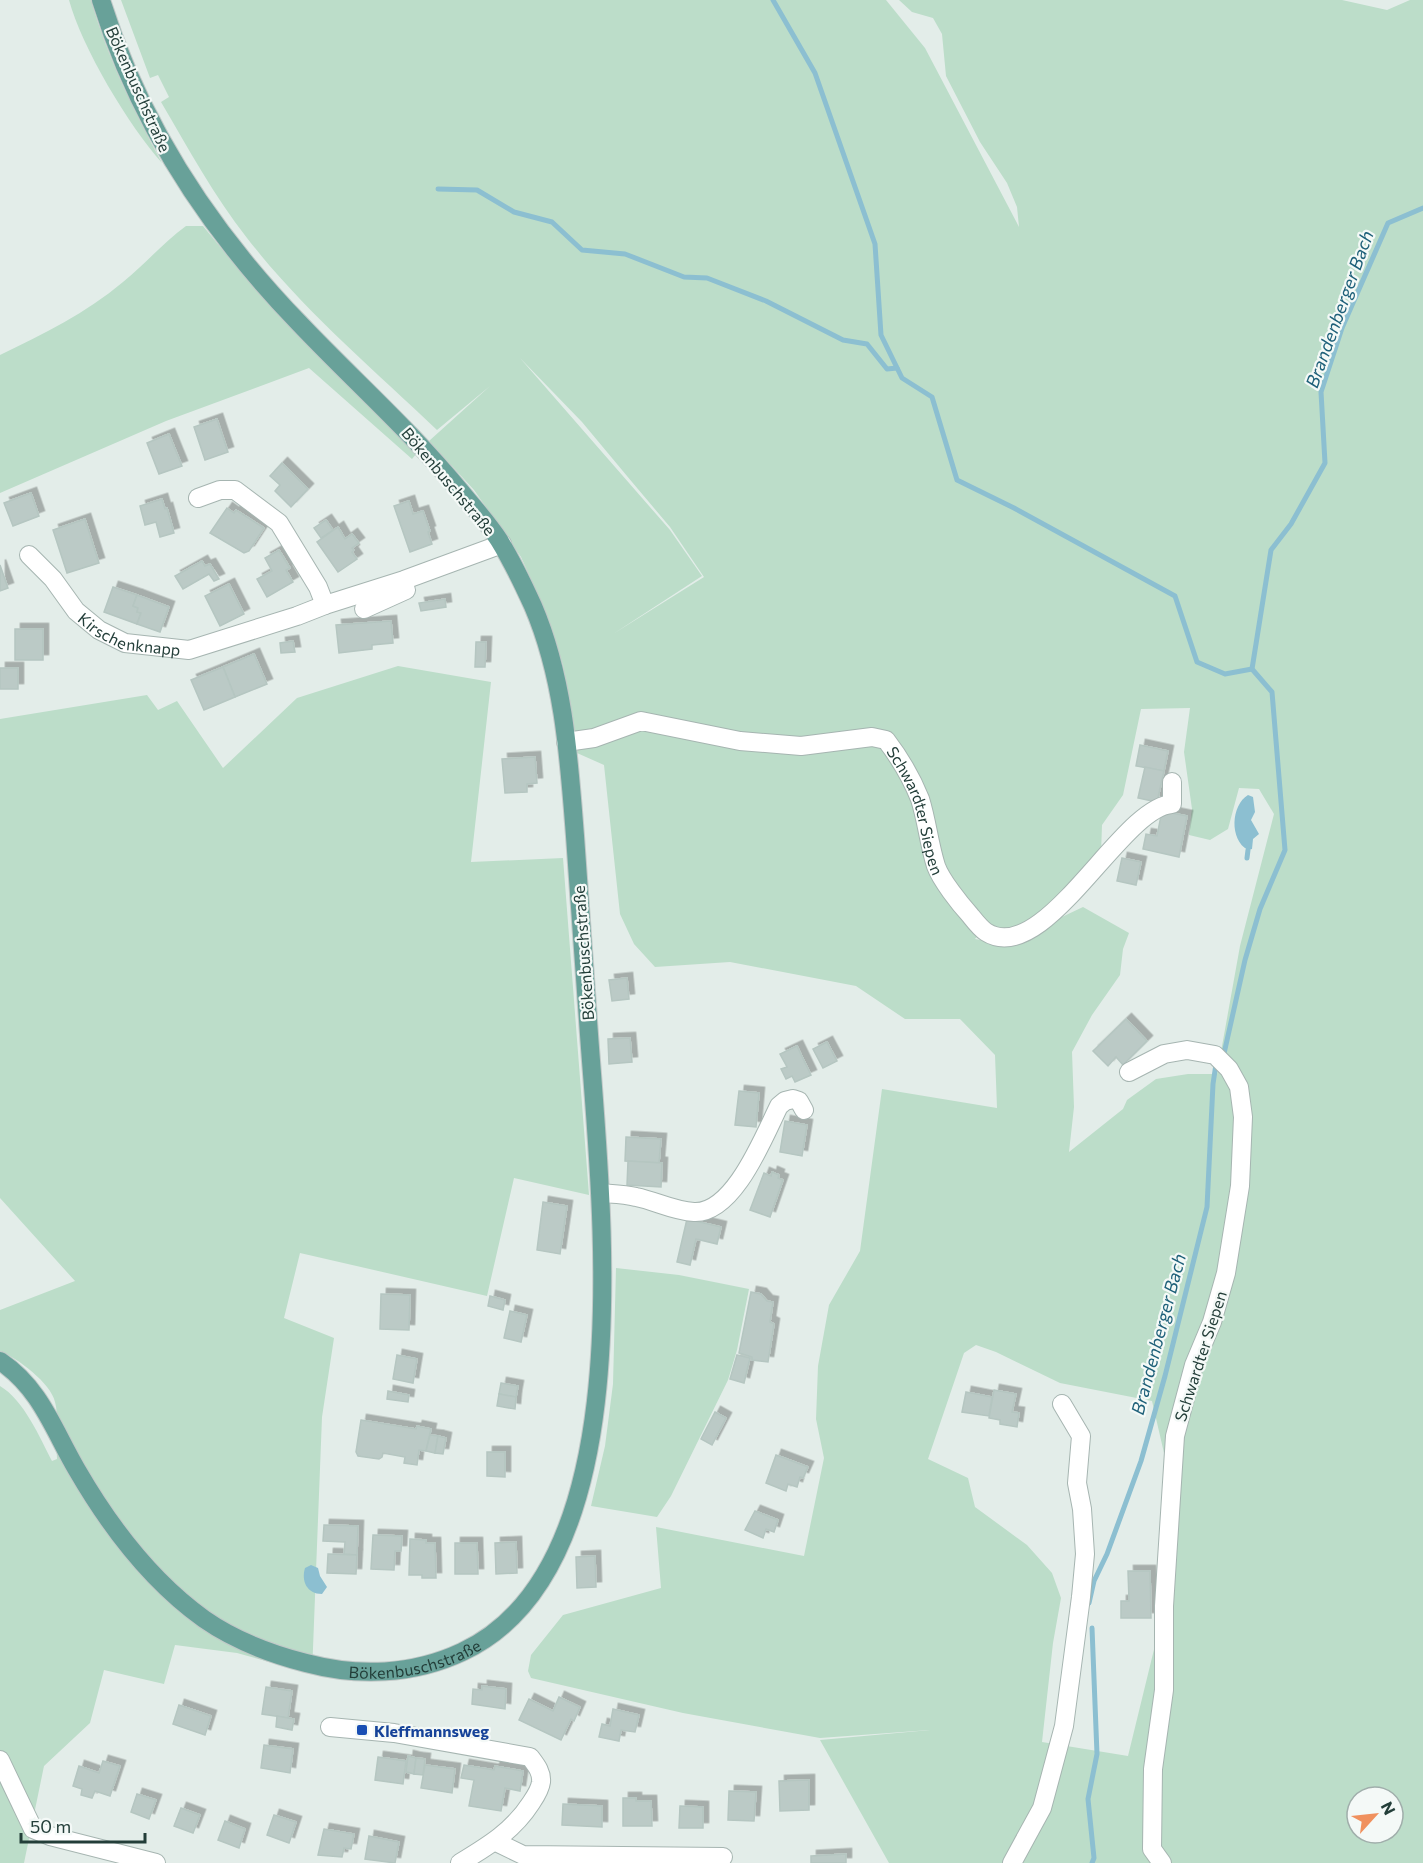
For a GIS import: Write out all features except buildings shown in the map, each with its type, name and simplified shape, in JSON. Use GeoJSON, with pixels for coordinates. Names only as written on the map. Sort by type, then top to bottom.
{"type":"FeatureCollection","features":[{"type":"Feature","properties":{"kind":"main road","name":"Bökenbuschstraße"},"geometry":{"type":"LineString","coordinates":[[0,1361],[19,1375],[46,1410],[76,1469],[144,1567],[205,1620],[250,1645],[304,1663],[348,1672],[380,1672],[412,1668],[445,1660],[475,1646],[527,1602],[540,1583],[556,1553],[581,1484],[590,1444],[601,1348],[603,1299],[600,1193],[584,960],[566,742],[560,699],[545,638],[534,609],[504,549],[490,527],[429,454],[298,323],[256,276],[192,192],[154,129],[127,71],[101,0]]}},
{"type":"Feature","properties":{"kind":"street"},"geometry":{"type":"LineString","coordinates":[[198,498],[220,490],[235,490],[279,523],[318,587],[325,605]]}},
{"type":"Feature","properties":{"kind":"street","name":"Kirschenknapp"},"geometry":{"type":"LineString","coordinates":[[29,555],[53,579],[75,611],[99,630],[125,643],[189,650],[504,549]]}},
{"type":"Feature","properties":{"kind":"street"},"geometry":{"type":"LineString","coordinates":[[364,609],[504,549]]}},
{"type":"Feature","properties":{"kind":"street","name":"Schwardter Siepen"},"geometry":{"type":"LineString","coordinates":[[566,742],[594,738],[641,721],[740,741],[801,746],[872,737],[886,740],[919,797],[937,868],[968,913],[986,932],[1004,938],[1028,930],[1055,910],[1140,819],[1163,805],[1172,804],[1173,782]]}},
{"type":"Feature","properties":{"kind":"street","name":"Schwardter Siepen"},"geometry":{"type":"LineString","coordinates":[[1129,1072],[1164,1054],[1187,1050],[1215,1055],[1229,1069],[1239,1087],[1243,1117],[1240,1186],[1226,1273],[1212,1322],[1194,1365],[1175,1436],[1164,1606],[1164,1690],[1153,1769],[1152,1849],[1162,1863]]}},
{"type":"Feature","properties":{"kind":"street"},"geometry":{"type":"LineString","coordinates":[[600,1193],[636,1197],[678,1210],[696,1212],[713,1207],[731,1191],[749,1168],[779,1106],[792,1099],[799,1101],[804,1110]]}},
{"type":"Feature","properties":{"kind":"street"},"geometry":{"type":"LineString","coordinates":[[1012,1863],[1042,1808],[1064,1726],[1081,1597],[1084,1554],[1082,1509],[1077,1483],[1080,1436],[1062,1404]]}},
{"type":"Feature","properties":{"kind":"street"},"geometry":{"type":"LineString","coordinates":[[330,1727],[394,1733],[530,1757],[540,1770],[541,1782],[538,1792],[526,1810],[496,1842],[460,1863]]}},
{"type":"Feature","properties":{"kind":"street"},"geometry":{"type":"LineString","coordinates":[[0,1760],[33,1829],[50,1836],[156,1863]]}},
{"type":"Feature","properties":{"kind":"street"},"geometry":{"type":"LineString","coordinates":[[496,1842],[523,1855],[723,1857]]}},
{"type":"Feature","properties":{"kind":"green space"},"geometry":{"type":"Polygon","coordinates":[[[69,0],[91,0],[122,83],[162,163],[135,129],[108,86],[84,41],[69,0]]]}},
{"type":"Feature","properties":{"kind":"green space"},"geometry":{"type":"Polygon","coordinates":[[[121,0],[886,0],[925,48],[1019,227],[1017,207],[1007,183],[980,142],[946,76],[942,34],[933,18],[912,12],[899,0],[1342,0],[1387,10],[1410,0],[1423,0],[1423,1863],[889,1863],[820,1740],[930,1730],[820,1738],[683,1713],[531,1678],[528,1671],[531,1655],[563,1615],[661,1588],[656,1527],[804,1556],[824,1458],[816,1419],[818,1366],[829,1305],[860,1251],[882,1089],[997,1108],[995,1055],[960,1019],[905,1019],[856,986],[730,962],[655,967],[634,944],[620,914],[604,765],[577,753],[563,665],[542,604],[521,557],[474,490],[429,441],[490,386],[437,430],[363,361],[314,314],[268,264],[235,222],[212,189],[161,102],[169,97],[158,75],[150,78],[121,0]],[[520,358],[670,530],[702,576],[613,634],[704,577],[670,527],[582,422],[520,358]],[[1190,708],[1141,709],[1123,795],[1102,825],[1101,854],[1049,909],[1005,932],[986,926],[975,939],[1005,944],[1083,907],[1129,933],[1123,949],[1120,975],[1092,1015],[1072,1052],[1074,1107],[1069,1152],[1123,1109],[1127,1100],[1156,1079],[1188,1074],[1217,1074],[1240,946],[1274,814],[1259,789],[1239,788],[1228,829],[1210,840],[1189,835],[1192,809],[1184,752],[1190,708]],[[976,1345],[964,1353],[928,1459],[968,1478],[975,1507],[1027,1545],[1052,1573],[1061,1598],[1053,1643],[1042,1742],[1128,1756],[1159,1629],[1163,1564],[1164,1453],[1152,1401],[1060,1383],[996,1352],[976,1345]]]}},
{"type":"Feature","properties":{"kind":"green space"},"geometry":{"type":"Polygon","coordinates":[[[186,226],[203,226],[306,343],[417,453],[412,459],[309,368],[166,421],[0,493],[0,355],[94,304],[123,282],[186,226]]]}},
{"type":"Feature","properties":{"kind":"green space"},"geometry":{"type":"Polygon","coordinates":[[[398,666],[491,682],[471,862],[563,858],[589,1195],[514,1178],[487,1296],[300,1253],[284,1318],[334,1338],[322,1417],[312,1674],[237,1653],[175,1645],[164,1684],[104,1670],[90,1723],[44,1766],[24,1863],[0,1863],[0,1386],[17,1400],[24,1410],[52,1461],[57,1459],[57,1422],[55,1402],[47,1387],[24,1365],[0,1351],[0,1310],[75,1281],[0,1198],[0,719],[147,695],[158,710],[177,701],[223,768],[297,698],[398,666]]]}},
{"type":"Feature","properties":{"kind":"green space"},"geometry":{"type":"Polygon","coordinates":[[[616,1268],[679,1275],[749,1289],[737,1350],[728,1380],[671,1496],[657,1517],[591,1506],[605,1446],[613,1384],[616,1268]]]}},
{"type":"Feature","properties":{"kind":"water"},"geometry":{"type":"Polygon","coordinates":[[[1248,795],[1253,797],[1255,812],[1251,820],[1259,834],[1253,839],[1252,849],[1248,850],[1238,839],[1234,822],[1238,806],[1248,795]]]}},
{"type":"Feature","properties":{"kind":"water"},"geometry":{"type":"Polygon","coordinates":[[[311,1565],[318,1568],[327,1587],[322,1594],[312,1592],[306,1586],[305,1568],[311,1565]]]}},
{"type":"Feature","properties":{"kind":"waterway"},"geometry":{"type":"LineString","coordinates":[[773,0],[815,73],[875,244],[881,335],[902,378],[932,397],[957,480],[1014,508],[1175,596],[1197,662],[1225,674],[1252,669]]}},
{"type":"Feature","properties":{"kind":"waterway"},"geometry":{"type":"LineString","coordinates":[[438,189],[477,190],[514,212],[552,222],[582,250],[625,254],[684,277],[707,278],[766,301],[843,340],[867,344],[887,369],[897,368]]}},
{"type":"Feature","properties":{"kind":"waterway","name":"Brandenberger Bach"},"geometry":{"type":"LineString","coordinates":[[1223,1058],[1245,960],[1260,909],[1285,850],[1272,692],[1252,669],[1271,550],[1291,524],[1325,463],[1321,392],[1342,328],[1388,223],[1423,208]]}},
{"type":"Feature","properties":{"kind":"waterway"},"geometry":{"type":"LineString","coordinates":[[1247,858],[1248,850]]}},
{"type":"Feature","properties":{"kind":"waterway","name":"Brandenberger Bach"},"geometry":{"type":"LineString","coordinates":[[1089,1603],[1094,1581],[1107,1554],[1141,1461],[1165,1376],[1207,1207],[1216,1064]]}},
{"type":"Feature","properties":{"kind":"waterway","name":"Brandenberger Bach"},"geometry":{"type":"LineString","coordinates":[[1092,1628],[1097,1754],[1088,1799],[1094,1858],[1092,1863]]}},
{"type":"Feature","properties":{"kind":"place","name":"Kleffmannsweg"},"geometry":{"type":"Point","coordinates":[362,1730]}}]}
